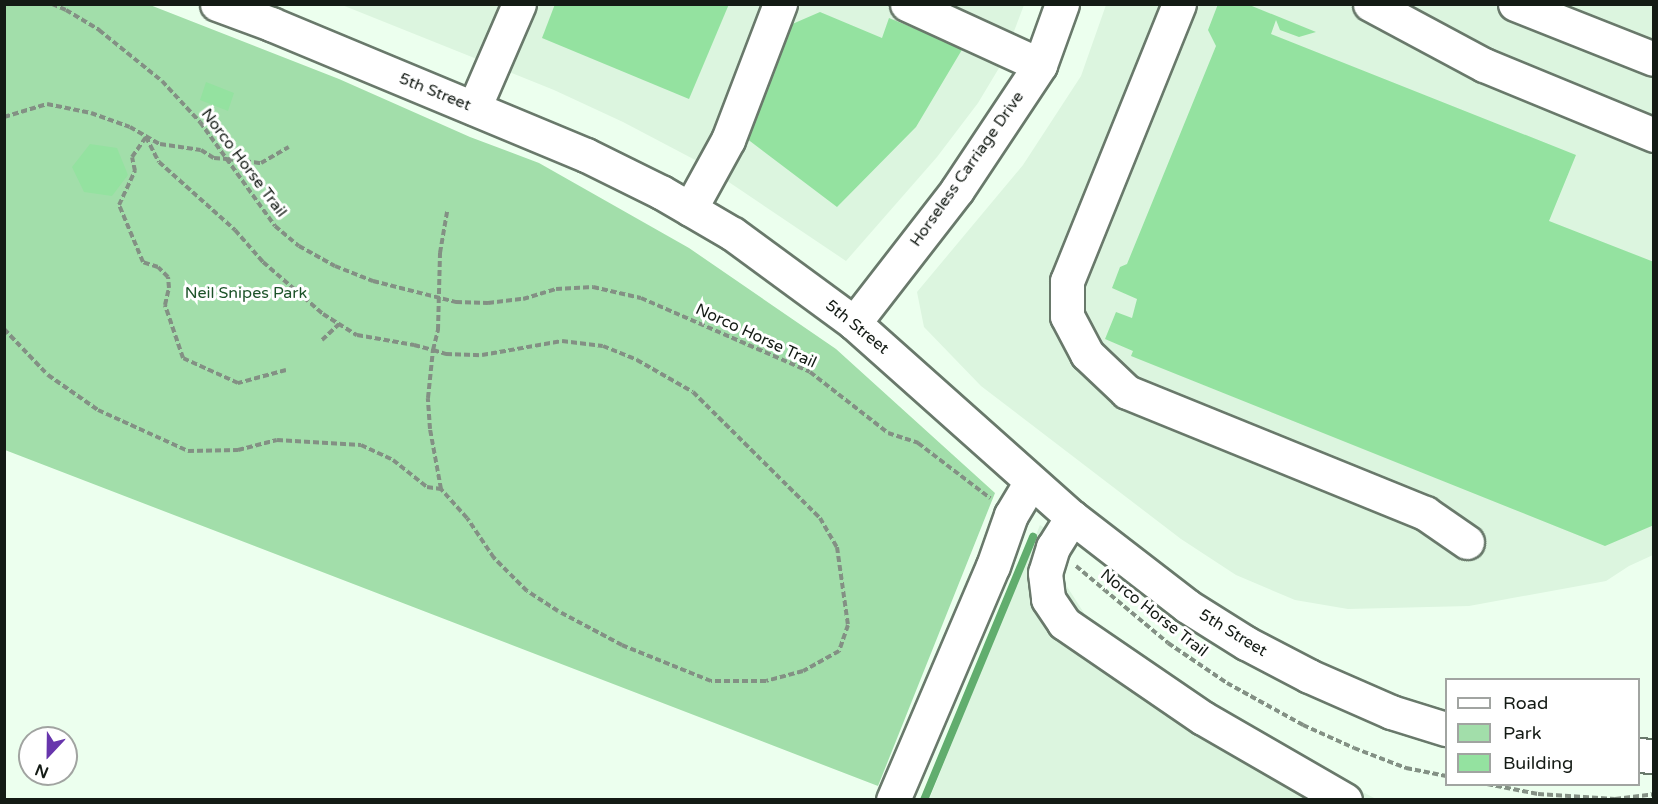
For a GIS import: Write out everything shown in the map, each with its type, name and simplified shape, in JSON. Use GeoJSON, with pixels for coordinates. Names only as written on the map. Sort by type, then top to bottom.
{"type":"FeatureCollection","features":[{"type":"Feature","properties":{"kind":"street","name":"5th Street"},"geometry":{"type":"LineString","coordinates":[[216,4],[272,24],[586,155],[733,234],[854,323],[1072,517],[1187,606],[1246,643],[1309,676],[1391,712],[1445,729]]}},
{"type":"Feature","properties":{"kind":"street"},"geometry":{"type":"LineString","coordinates":[[474,108],[519,4]]}},
{"type":"Feature","properties":{"kind":"street"},"geometry":{"type":"LineString","coordinates":[[690,209],[728,140],[780,4]]}},
{"type":"Feature","properties":{"kind":"street"},"geometry":{"type":"LineString","coordinates":[[907,4],[1040,65]]}},
{"type":"Feature","properties":{"kind":"street","name":"Horseless Carriage Drive"},"geometry":{"type":"LineString","coordinates":[[854,323],[957,190],[1040,65],[1062,4]]}},
{"type":"Feature","properties":{"kind":"street"},"geometry":{"type":"LineString","coordinates":[[1179,4],[1066,281],[1067,316],[1087,354],[1127,392],[1425,513],[1467,542]]}},
{"type":"Feature","properties":{"kind":"street"},"geometry":{"type":"LineString","coordinates":[[1370,4],[1484,65],[1653,135]]}},
{"type":"Feature","properties":{"kind":"street"},"geometry":{"type":"LineString","coordinates":[[1515,4],[1653,59]]}},
{"type":"Feature","properties":{"kind":"street"},"geometry":{"type":"LineString","coordinates":[[893,800],[993,566],[1011,514],[1031,482]]}},
{"type":"Feature","properties":{"kind":"street"},"geometry":{"type":"LineString","coordinates":[[1072,517],[1053,547],[1045,573],[1048,599],[1064,623],[1203,718],[1346,800]]}},
{"type":"Feature","properties":{"kind":"path","name":"Norco Horse Trail"},"geometry":{"type":"LineString","coordinates":[[52,4],[99,30],[162,81],[200,122],[275,226],[299,246],[335,266],[373,281],[456,302],[488,303],[523,299],[556,290],[593,287],[641,298],[810,372],[888,433],[918,443],[1011,514]]}},
{"type":"Feature","properties":{"kind":"path"},"geometry":{"type":"LineString","coordinates":[[4,117],[47,104],[91,113],[160,144],[201,150],[214,158],[261,163],[289,147]]}},
{"type":"Feature","properties":{"kind":"path"},"geometry":{"type":"LineString","coordinates":[[146,136],[159,162],[176,180],[235,230],[263,262],[323,314],[357,335],[433,350],[446,354],[482,355],[562,341],[603,346],[637,360],[693,392],[820,518],[837,547],[848,625],[839,651],[803,671],[766,681],[711,681],[622,645],[558,611],[527,591],[494,558],[466,518],[441,489],[430,429],[428,398],[433,350],[438,330],[440,253],[447,212]]}},
{"type":"Feature","properties":{"kind":"path"},"geometry":{"type":"LineString","coordinates":[[146,136],[132,157],[135,171],[119,205],[143,262],[158,267],[168,277],[169,288],[165,305],[183,358],[238,383],[286,370]]}},
{"type":"Feature","properties":{"kind":"path"},"geometry":{"type":"LineString","coordinates":[[322,340],[339,324]]}},
{"type":"Feature","properties":{"kind":"path"},"geometry":{"type":"LineString","coordinates":[[4,329],[48,375],[98,410],[188,451],[238,450],[277,440],[361,445],[393,460],[427,487],[441,489]]}},
{"type":"Feature","properties":{"kind":"path","name":"Norco Horse Trail"},"geometry":{"type":"LineString","coordinates":[[1053,547],[1168,643],[1227,683],[1303,725],[1354,748],[1406,768],[1445,776]]}},
{"type":"Feature","properties":{"kind":"path"},"geometry":{"type":"LineString","coordinates":[[1497,786],[1576,798],[1615,799],[1653,794]]}},
{"type":"Feature","properties":{"kind":"shaded area"},"geometry":{"type":"Polygon","coordinates":[[[342,5],[1024,5],[1002,63],[978,103],[937,157],[846,261],[699,162],[623,122],[554,90],[342,5]]]}},
{"type":"Feature","properties":{"kind":"shaded area"},"geometry":{"type":"Polygon","coordinates":[[[1106,5],[1653,5],[1653,555],[1629,566],[1606,581],[1469,606],[1348,609],[1295,600],[1236,575],[1181,539],[981,386],[924,327],[917,292],[1023,165],[1081,76],[1106,5]]]}},
{"type":"Feature","properties":{"kind":"shaded area"},"geometry":{"type":"Polygon","coordinates":[[[1040,525],[1076,549],[1063,568],[1066,585],[1091,624],[1298,758],[1376,799],[929,800],[1040,525]]]}},
{"type":"Feature","properties":{"kind":"green space","name":"Neil Snipes Park"},"geometry":{"type":"Polygon","coordinates":[[[4,5],[150,5],[339,79],[470,137],[539,163],[689,248],[836,349],[995,493],[878,786],[5,450],[4,5]]]}},
{"type":"Feature","properties":{"kind":"building"},"geometry":{"type":"Polygon","coordinates":[[[555,4],[729,4],[689,99],[542,38],[555,4]]]}},
{"type":"Feature","properties":{"kind":"building"},"geometry":{"type":"Polygon","coordinates":[[[1218,4],[1247,4],[1316,32],[1299,37],[1280,30],[1276,20],[1271,34],[1576,155],[1549,221],[1654,262],[1654,525],[1605,546],[1131,356],[1133,351],[1105,339],[1116,312],[1132,318],[1137,299],[1112,288],[1120,267],[1127,264],[1216,46],[1208,30],[1218,4]]]}},
{"type":"Feature","properties":{"kind":"building"},"geometry":{"type":"Polygon","coordinates":[[[820,12],[882,38],[889,18],[963,48],[916,127],[837,207],[742,135],[790,25],[820,12]]]}},
{"type":"Feature","properties":{"kind":"building"},"geometry":{"type":"Polygon","coordinates":[[[206,82],[234,93],[228,111],[200,100],[206,82]]]}},
{"type":"Feature","properties":{"kind":"building"},"geometry":{"type":"Polygon","coordinates":[[[90,144],[117,148],[128,175],[112,196],[84,192],[72,167],[90,144]]]}},
{"type":"Feature","properties":{"kind":"waterway"},"geometry":{"type":"LineString","coordinates":[[924,800],[1033,537]]}}]}
